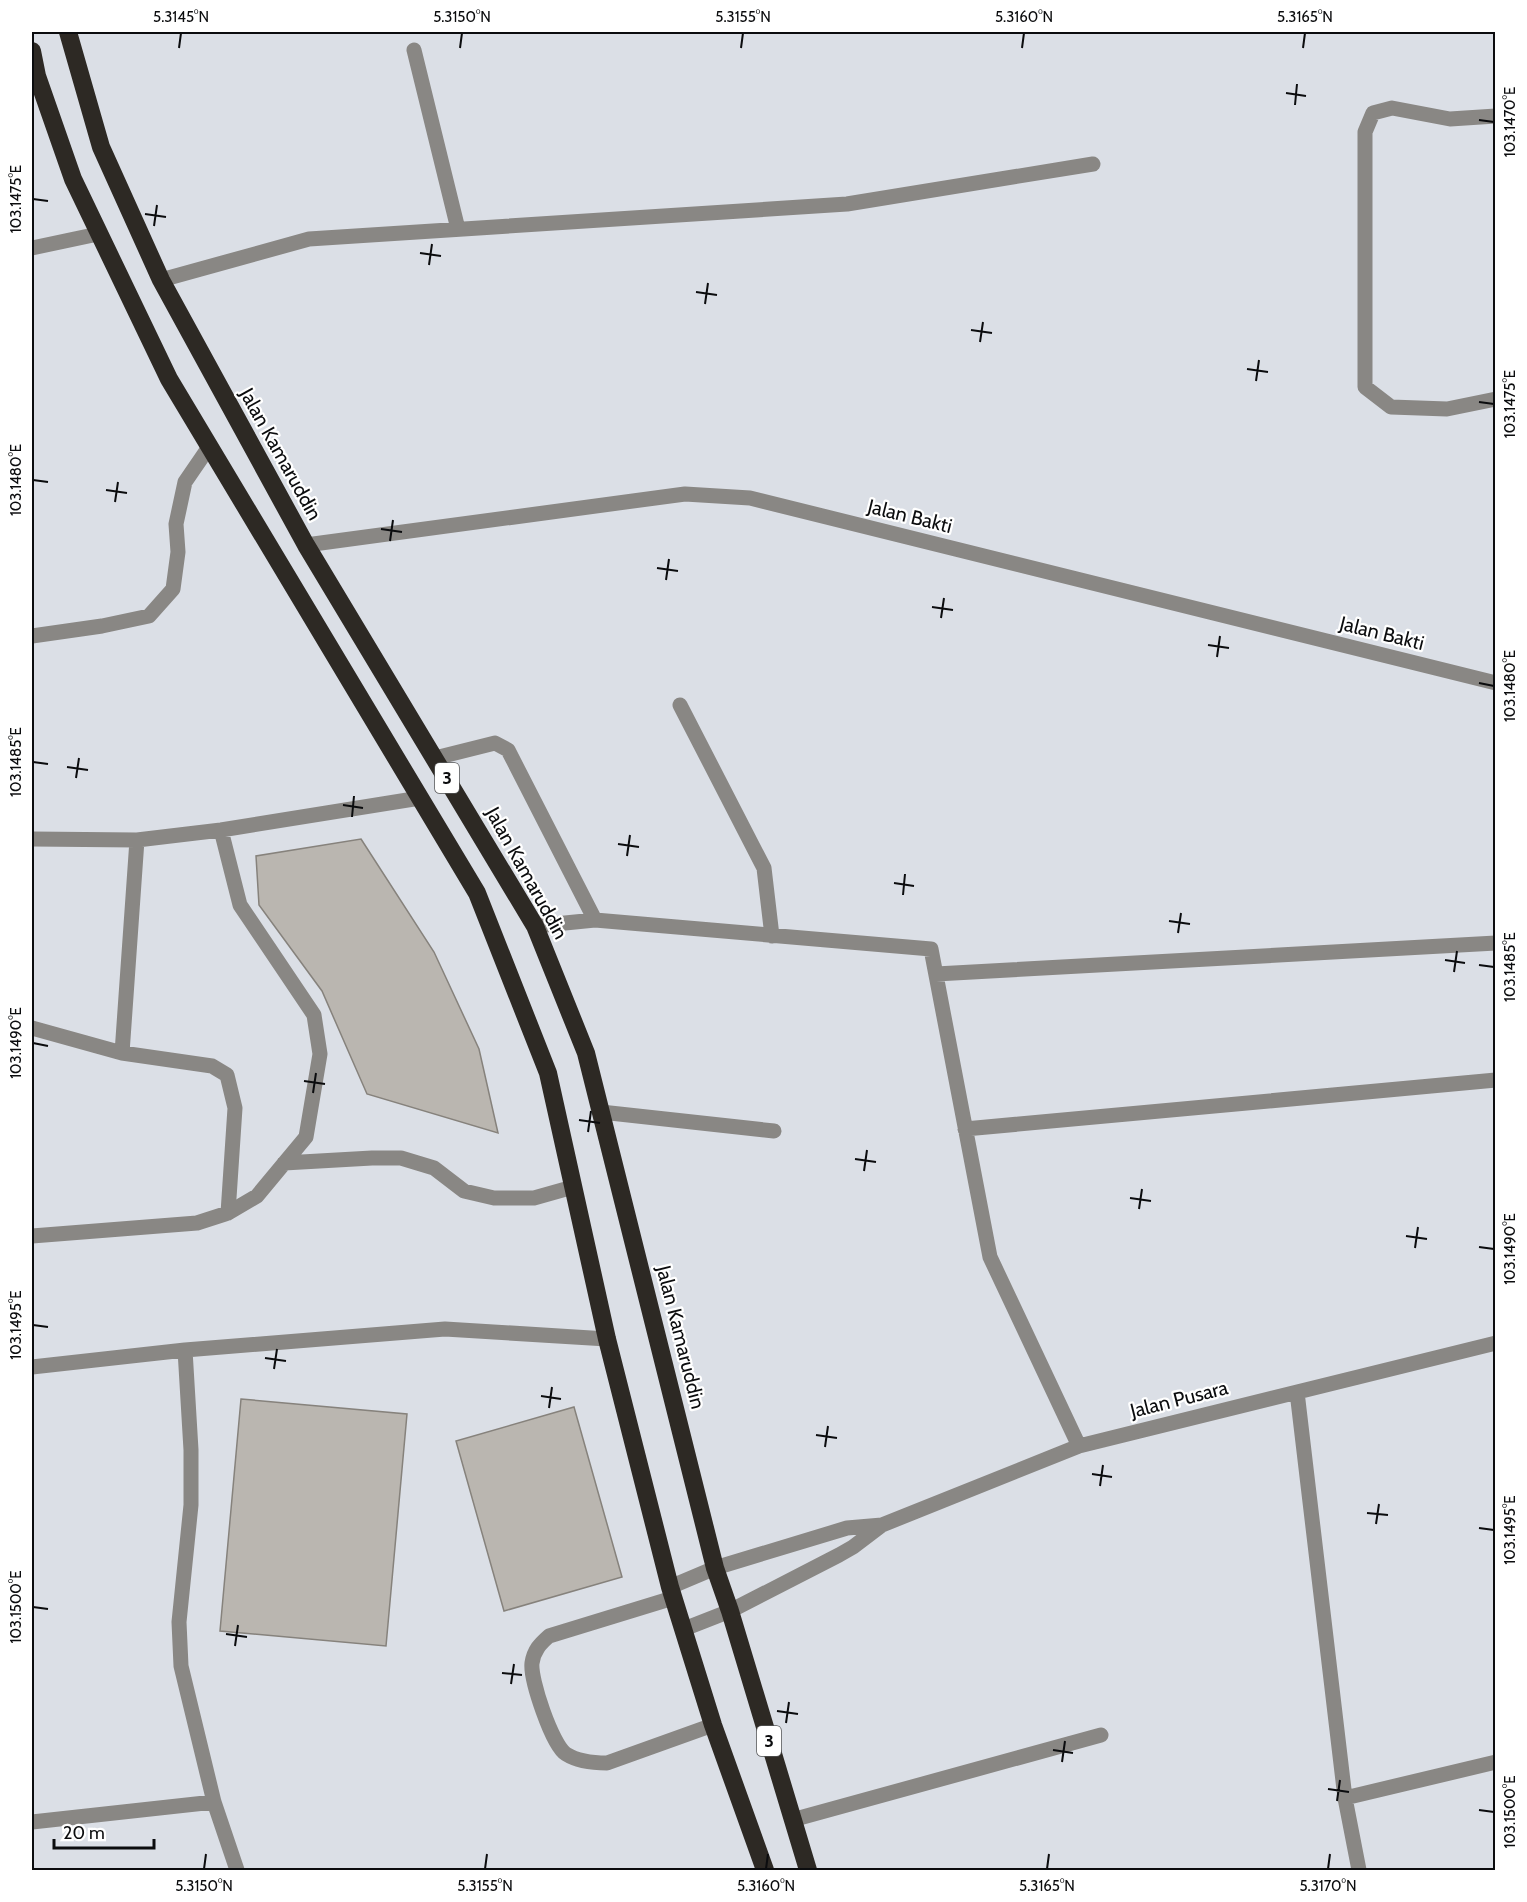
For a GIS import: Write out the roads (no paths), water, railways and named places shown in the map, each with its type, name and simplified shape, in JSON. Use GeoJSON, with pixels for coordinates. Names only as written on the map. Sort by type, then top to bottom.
{"type":"FeatureCollection","features":[{"type":"Feature","properties":{"kind":"highway","name":"Jalan Kamaruddin"},"geometry":{"type":"LineString","coordinates":[[68,32],[101,147],[161,280],[306,545],[535,926],[586,1053],[715,1568],[808,1870]]}},
{"type":"Feature","properties":{"kind":"highway","name":"3"},"geometry":{"type":"LineString","coordinates":[[32,51],[36,76],[73,179],[169,379],[477,893],[548,1074],[608,1339],[672,1592],[713,1725],[765,1870]]}},
{"type":"Feature","properties":{"kind":"street"},"geometry":{"type":"LineString","coordinates":[[414,50],[458,229]]}},
{"type":"Feature","properties":{"kind":"street"},"geometry":{"type":"LineString","coordinates":[[1496,116],[1450,119],[1392,108],[1373,113],[1365,132],[1365,387],[1391,407],[1447,409],[1496,399]]}},
{"type":"Feature","properties":{"kind":"street"},"geometry":{"type":"LineString","coordinates":[[161,280],[309,238],[847,204],[1093,164]]}},
{"type":"Feature","properties":{"kind":"street"},"geometry":{"type":"LineString","coordinates":[[32,248],[98,234]]}},
{"type":"Feature","properties":{"kind":"street"},"geometry":{"type":"LineString","coordinates":[[32,636],[102,626],[149,616],[174,589],[178,552],[176,524],[185,482],[208,447]]}},
{"type":"Feature","properties":{"kind":"street","name":"Jalan Bakti"},"geometry":{"type":"LineString","coordinates":[[306,545],[685,494],[750,498],[1496,683]]}},
{"type":"Feature","properties":{"kind":"street"},"geometry":{"type":"LineString","coordinates":[[680,705],[764,868],[772,936]]}},
{"type":"Feature","properties":{"kind":"street"},"geometry":{"type":"LineString","coordinates":[[435,758],[495,743],[508,750],[595,920]]}},
{"type":"Feature","properties":{"kind":"street"},"geometry":{"type":"LineString","coordinates":[[32,839],[137,840],[220,830],[420,798]]}},
{"type":"Feature","properties":{"kind":"street"},"geometry":{"type":"LineString","coordinates":[[32,1236],[197,1223],[228,1213],[257,1196],[306,1137],[320,1054],[314,1015],[240,905],[220,830]]}},
{"type":"Feature","properties":{"kind":"street"},"geometry":{"type":"LineString","coordinates":[[122,1053],[137,840]]}},
{"type":"Feature","properties":{"kind":"street"},"geometry":{"type":"LineString","coordinates":[[535,926],[595,920],[931,950],[990,1257],[1079,1446]]}},
{"type":"Feature","properties":{"kind":"street"},"geometry":{"type":"LineString","coordinates":[[936,974],[1496,943]]}},
{"type":"Feature","properties":{"kind":"street"},"geometry":{"type":"LineString","coordinates":[[32,1028],[122,1053],[212,1066],[227,1075],[235,1108],[228,1213]]}},
{"type":"Feature","properties":{"kind":"street"},"geometry":{"type":"LineString","coordinates":[[965,1129],[1496,1080]]}},
{"type":"Feature","properties":{"kind":"street"},"geometry":{"type":"LineString","coordinates":[[601,1112],[774,1131]]}},
{"type":"Feature","properties":{"kind":"street"},"geometry":{"type":"LineString","coordinates":[[284,1163],[401,1158],[434,1168],[464,1191],[494,1198],[534,1198],[573,1188]]}},
{"type":"Feature","properties":{"kind":"street"},"geometry":{"type":"LineString","coordinates":[[32,1367],[184,1350],[445,1329],[608,1339]]}},
{"type":"Feature","properties":{"kind":"street","name":"Jalan Pusara"},"geometry":{"type":"LineString","coordinates":[[684,1629],[730,1611],[853,1547],[882,1526],[1079,1446],[1496,1343]]}},
{"type":"Feature","properties":{"kind":"street"},"geometry":{"type":"LineString","coordinates":[[184,1350],[191,1450],[191,1505],[179,1622],[181,1666],[214,1802],[237,1870]]}},
{"type":"Feature","properties":{"kind":"street"},"geometry":{"type":"LineString","coordinates":[[1297,1392],[1345,1798],[1359,1870]]}},
{"type":"Feature","properties":{"kind":"street","name":"Jalan Pusara"},"geometry":{"type":"LineString","coordinates":[[713,1725],[608,1763],[598,1763],[565,1754],[554,1739],[541,1707],[531,1665],[537,1647],[549,1636],[672,1592],[715,1568],[847,1528],[882,1526]]}},
{"type":"Feature","properties":{"kind":"street"},"geometry":{"type":"LineString","coordinates":[[792,1820],[1101,1735]]}},
{"type":"Feature","properties":{"kind":"street"},"geometry":{"type":"LineString","coordinates":[[1345,1798],[1496,1762]]}},
{"type":"Feature","properties":{"kind":"street"},"geometry":{"type":"LineString","coordinates":[[32,1822],[214,1802]]}}]}
